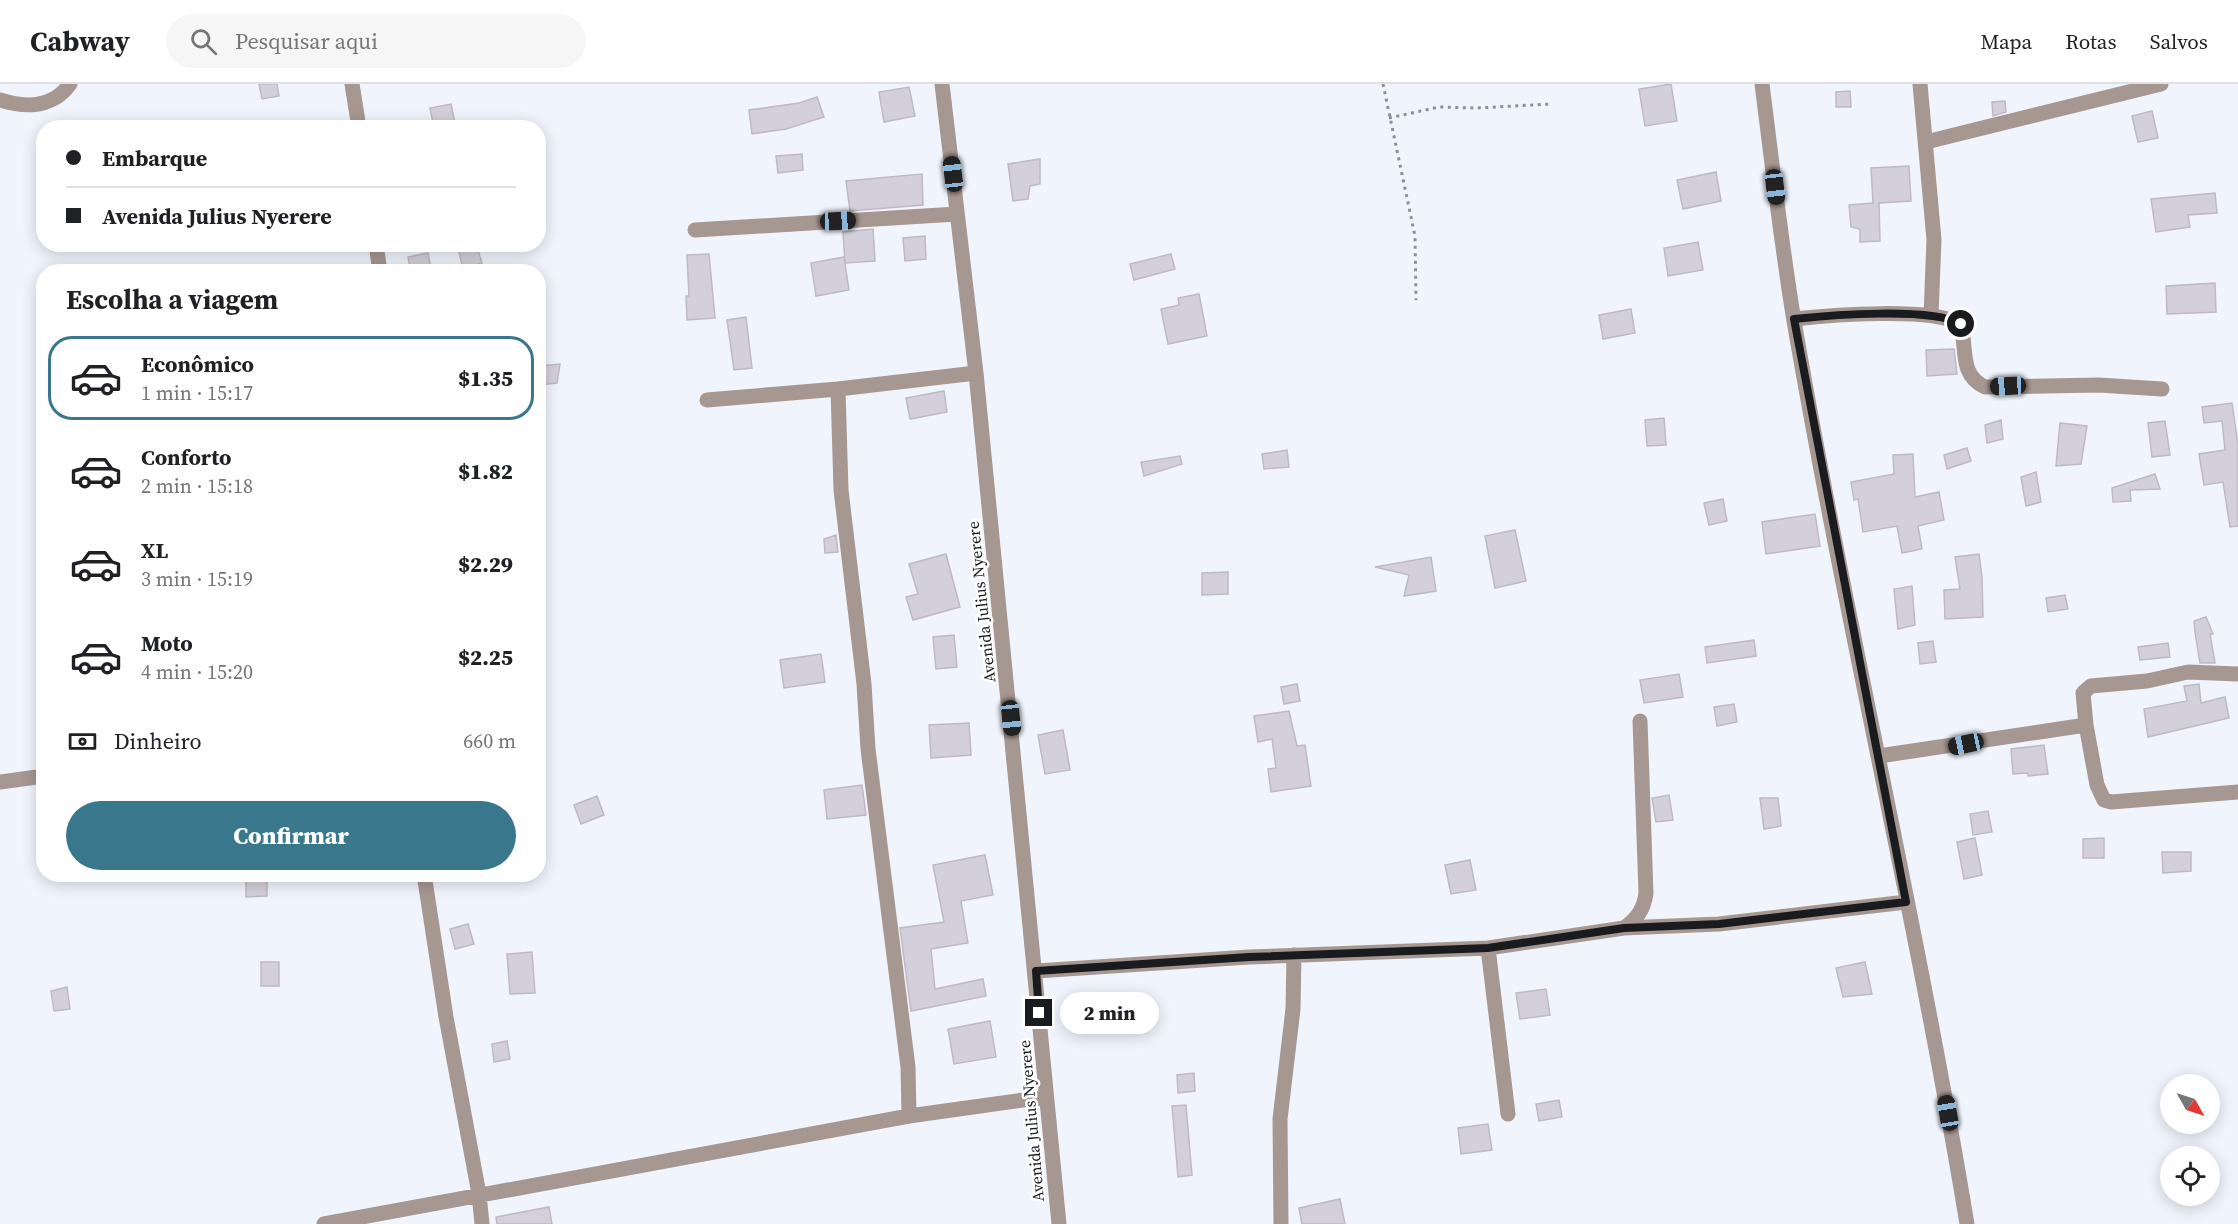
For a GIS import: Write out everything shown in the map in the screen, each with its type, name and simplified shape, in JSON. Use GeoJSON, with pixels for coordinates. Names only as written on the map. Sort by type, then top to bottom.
{"type":"FeatureCollection","features":[{"type":"Feature","properties":{"kind":"street"},"geometry":{"type":"LineString","coordinates":[[0,100],[29,106],[44,103],[57,97],[70,84]]}},
{"type":"Feature","properties":{"kind":"street"},"geometry":{"type":"LineString","coordinates":[[352,84],[358,120]]}},
{"type":"Feature","properties":{"kind":"street","name":"Avenida Julius Nyerere"},"geometry":{"type":"LineString","coordinates":[[942,84],[976,373],[1059,1224]]}},
{"type":"Feature","properties":{"kind":"street"},"geometry":{"type":"LineString","coordinates":[[1762,84],[1794,319],[1852,633],[1880,756],[1906,902],[1943,1080],[1967,1224]]}},
{"type":"Feature","properties":{"kind":"street"},"geometry":{"type":"LineString","coordinates":[[1920,84],[1934,240],[1931,315]]}},
{"type":"Feature","properties":{"kind":"street"},"geometry":{"type":"LineString","coordinates":[[1926,142],[2161,84]]}},
{"type":"Feature","properties":{"kind":"street"},"geometry":{"type":"LineString","coordinates":[[695,230],[957,214]]}},
{"type":"Feature","properties":{"kind":"street"},"geometry":{"type":"LineString","coordinates":[[1794,319],[1821,316],[1931,315],[1961,324],[1967,372],[1973,381],[1985,387],[2098,385],[2162,389]]}},
{"type":"Feature","properties":{"kind":"street"},"geometry":{"type":"LineString","coordinates":[[707,400],[838,390],[976,373]]}},
{"type":"Feature","properties":{"kind":"street"},"geometry":{"type":"LineString","coordinates":[[838,390],[841,490],[864,684],[868,749],[908,1067],[909,1116]]}},
{"type":"Feature","properties":{"kind":"street"},"geometry":{"type":"LineString","coordinates":[[2238,674],[2188,672],[2147,681],[2091,686],[2083,693],[2086,725],[2097,785],[2104,800],[2111,802],[2238,792]]}},
{"type":"Feature","properties":{"kind":"street"},"geometry":{"type":"LineString","coordinates":[[1624,928],[1639,915],[1645,905],[1646,893],[1640,721]]}},
{"type":"Feature","properties":{"kind":"street"},"geometry":{"type":"LineString","coordinates":[[1880,756],[1935,750],[1982,740],[2086,725]]}},
{"type":"Feature","properties":{"kind":"street"},"geometry":{"type":"LineString","coordinates":[[0,782],[36,777]]}},
{"type":"Feature","properties":{"kind":"street"},"geometry":{"type":"LineString","coordinates":[[425,882],[446,1017],[479,1194],[482,1224]]}},
{"type":"Feature","properties":{"kind":"street"},"geometry":{"type":"LineString","coordinates":[[1036,971],[1294,955],[1488,948],[1624,928],[1719,924],[1906,902]]}},
{"type":"Feature","properties":{"kind":"street"},"geometry":{"type":"LineString","coordinates":[[1488,948],[1508,1114]]}},
{"type":"Feature","properties":{"kind":"street"},"geometry":{"type":"LineString","coordinates":[[1281,1224],[1280,1119],[1293,1009],[1294,955]]}},
{"type":"Feature","properties":{"kind":"street"},"geometry":{"type":"LineString","coordinates":[[324,1224],[909,1116],[1045,1097]]}},
{"type":"Feature","properties":{"kind":"path"},"geometry":{"type":"LineString","coordinates":[[1383,84],[1415,236],[1416,300]]}},
{"type":"Feature","properties":{"kind":"path"},"geometry":{"type":"LineString","coordinates":[[1389,118],[1439,107],[1477,108],[1551,104]]}},
{"type":"Feature","properties":{"kind":"building"},"geometry":{"type":"Polygon","coordinates":[[[259,84],[277,84],[279,96],[262,99],[259,84]]]}},
{"type":"Feature","properties":{"kind":"building"},"geometry":{"type":"Polygon","coordinates":[[[1671,84],[1677,121],[1645,126],[1639,89],[1671,84]]]}},
{"type":"Feature","properties":{"kind":"building"},"geometry":{"type":"Polygon","coordinates":[[[909,87],[915,116],[884,122],[879,92],[909,87]]]}},
{"type":"Feature","properties":{"kind":"building"},"geometry":{"type":"Polygon","coordinates":[[[1850,91],[1851,107],[1836,107],[1836,92],[1850,91]]]}},
{"type":"Feature","properties":{"kind":"building"},"geometry":{"type":"Polygon","coordinates":[[[817,97],[824,117],[786,129],[752,134],[749,110],[799,103],[817,97]]]}},
{"type":"Feature","properties":{"kind":"building"},"geometry":{"type":"Polygon","coordinates":[[[2005,101],[2006,112],[1993,116],[1992,102],[2005,101]]]}},
{"type":"Feature","properties":{"kind":"building"},"geometry":{"type":"Polygon","coordinates":[[[451,104],[454,120],[432,120],[430,108],[451,104]]]}},
{"type":"Feature","properties":{"kind":"building"},"geometry":{"type":"Polygon","coordinates":[[[2152,111],[2158,138],[2138,142],[2132,116],[2152,111]]]}},
{"type":"Feature","properties":{"kind":"building"},"geometry":{"type":"Polygon","coordinates":[[[802,154],[803,170],[778,173],[776,156],[802,154]]]}},
{"type":"Feature","properties":{"kind":"building"},"geometry":{"type":"Polygon","coordinates":[[[1040,159],[1040,184],[1030,186],[1028,199],[1013,201],[1008,164],[1040,159]]]}},
{"type":"Feature","properties":{"kind":"building"},"geometry":{"type":"Polygon","coordinates":[[[1909,166],[1911,201],[1879,203],[1880,241],[1860,242],[1860,229],[1851,227],[1849,205],[1873,203],[1871,168],[1909,166]]]}},
{"type":"Feature","properties":{"kind":"building"},"geometry":{"type":"Polygon","coordinates":[[[1716,172],[1721,201],[1683,209],[1677,180],[1716,172]]]}},
{"type":"Feature","properties":{"kind":"building"},"geometry":{"type":"Polygon","coordinates":[[[922,174],[923,205],[850,211],[846,181],[922,174]]]}},
{"type":"Feature","properties":{"kind":"building"},"geometry":{"type":"Polygon","coordinates":[[[2215,193],[2217,213],[2188,215],[2190,227],[2156,232],[2151,199],[2215,193]]]}},
{"type":"Feature","properties":{"kind":"building"},"geometry":{"type":"Polygon","coordinates":[[[873,229],[875,261],[845,263],[843,232],[873,229]]]}},
{"type":"Feature","properties":{"kind":"building"},"geometry":{"type":"Polygon","coordinates":[[[925,236],[926,259],[905,261],[903,238],[925,236]]]}},
{"type":"Feature","properties":{"kind":"building"},"geometry":{"type":"Polygon","coordinates":[[[1698,242],[1703,270],[1668,276],[1664,248],[1698,242]]]}},
{"type":"Feature","properties":{"kind":"building"},"geometry":{"type":"Polygon","coordinates":[[[459,252],[479,252],[482,263],[462,264],[459,252]]]}},
{"type":"Feature","properties":{"kind":"building"},"geometry":{"type":"Polygon","coordinates":[[[428,253],[430,264],[409,264],[408,257],[428,253]]]}},
{"type":"Feature","properties":{"kind":"building"},"geometry":{"type":"Polygon","coordinates":[[[709,254],[715,318],[687,320],[686,296],[689,296],[687,255],[709,254]]]}},
{"type":"Feature","properties":{"kind":"building"},"geometry":{"type":"Polygon","coordinates":[[[1171,254],[1175,269],[1134,280],[1130,264],[1171,254]]]}},
{"type":"Feature","properties":{"kind":"building"},"geometry":{"type":"Polygon","coordinates":[[[844,257],[849,290],[816,296],[811,263],[844,257]]]}},
{"type":"Feature","properties":{"kind":"building"},"geometry":{"type":"Polygon","coordinates":[[[2215,283],[2216,312],[2167,314],[2166,286],[2215,283]]]}},
{"type":"Feature","properties":{"kind":"building"},"geometry":{"type":"Polygon","coordinates":[[[1199,294],[1207,336],[1168,344],[1161,309],[1179,305],[1178,298],[1199,294]]]}},
{"type":"Feature","properties":{"kind":"building"},"geometry":{"type":"Polygon","coordinates":[[[1631,309],[1635,333],[1603,339],[1599,315],[1631,309]]]}},
{"type":"Feature","properties":{"kind":"building"},"geometry":{"type":"Polygon","coordinates":[[[746,317],[752,368],[734,370],[727,320],[746,317]]]}},
{"type":"Feature","properties":{"kind":"building"},"geometry":{"type":"Polygon","coordinates":[[[1954,349],[1957,374],[1927,376],[1926,350],[1954,349]]]}},
{"type":"Feature","properties":{"kind":"building"},"geometry":{"type":"Polygon","coordinates":[[[560,364],[557,383],[546,384],[546,365],[560,364]]]}},
{"type":"Feature","properties":{"kind":"building"},"geometry":{"type":"Polygon","coordinates":[[[944,391],[947,412],[910,419],[906,398],[944,391]]]}},
{"type":"Feature","properties":{"kind":"building"},"geometry":{"type":"Polygon","coordinates":[[[2232,403],[2238,445],[2238,526],[2230,527],[2223,482],[2204,485],[2199,454],[2225,450],[2222,421],[2204,423],[2202,407],[2232,403]]]}},
{"type":"Feature","properties":{"kind":"building"},"geometry":{"type":"Polygon","coordinates":[[[1664,418],[1666,445],[1647,446],[1645,420],[1664,418]]]}},
{"type":"Feature","properties":{"kind":"building"},"geometry":{"type":"Polygon","coordinates":[[[2001,420],[2003,439],[1987,443],[1985,425],[2001,420]]]}},
{"type":"Feature","properties":{"kind":"building"},"geometry":{"type":"Polygon","coordinates":[[[2165,421],[2170,455],[2152,457],[2148,423],[2165,421]]]}},
{"type":"Feature","properties":{"kind":"building"},"geometry":{"type":"Polygon","coordinates":[[[2060,423],[2087,426],[2081,464],[2056,466],[2060,423]]]}},
{"type":"Feature","properties":{"kind":"building"},"geometry":{"type":"Polygon","coordinates":[[[1967,448],[1971,461],[1947,469],[1944,455],[1967,448]]]}},
{"type":"Feature","properties":{"kind":"building"},"geometry":{"type":"Polygon","coordinates":[[[1287,450],[1289,467],[1264,469],[1262,454],[1287,450]]]}},
{"type":"Feature","properties":{"kind":"building"},"geometry":{"type":"Polygon","coordinates":[[[1913,454],[1915,497],[1939,492],[1944,520],[1918,526],[1922,549],[1902,553],[1897,526],[1863,532],[1858,499],[1854,500],[1851,482],[1894,474],[1893,455],[1913,454]]]}},
{"type":"Feature","properties":{"kind":"building"},"geometry":{"type":"Polygon","coordinates":[[[1180,456],[1182,464],[1144,476],[1141,462],[1180,456]]]}},
{"type":"Feature","properties":{"kind":"building"},"geometry":{"type":"Polygon","coordinates":[[[2036,472],[2041,502],[2026,506],[2021,477],[2036,472]]]}},
{"type":"Feature","properties":{"kind":"building"},"geometry":{"type":"Polygon","coordinates":[[[2155,474],[2160,489],[2130,490],[2131,501],[2113,502],[2112,488],[2155,474]]]}},
{"type":"Feature","properties":{"kind":"building"},"geometry":{"type":"Polygon","coordinates":[[[1723,499],[1727,521],[1709,525],[1704,503],[1723,499]]]}},
{"type":"Feature","properties":{"kind":"building"},"geometry":{"type":"Polygon","coordinates":[[[1815,514],[1820,546],[1766,554],[1762,522],[1815,514]]]}},
{"type":"Feature","properties":{"kind":"building"},"geometry":{"type":"Polygon","coordinates":[[[1515,530],[1526,581],[1495,588],[1485,536],[1515,530]]]}},
{"type":"Feature","properties":{"kind":"building"},"geometry":{"type":"Polygon","coordinates":[[[836,535],[838,552],[825,553],[824,539],[836,535]]]}},
{"type":"Feature","properties":{"kind":"building"},"geometry":{"type":"Polygon","coordinates":[[[946,554],[960,607],[913,620],[906,597],[918,594],[909,564],[946,554]]]}},
{"type":"Feature","properties":{"kind":"building"},"geometry":{"type":"Polygon","coordinates":[[[1979,554],[1983,617],[1945,619],[1944,590],[1960,589],[1955,557],[1979,554]]]}},
{"type":"Feature","properties":{"kind":"building"},"geometry":{"type":"Polygon","coordinates":[[[1431,557],[1436,591],[1404,596],[1409,575],[1375,567],[1431,557]]]}},
{"type":"Feature","properties":{"kind":"building"},"geometry":{"type":"Polygon","coordinates":[[[1228,572],[1228,594],[1202,595],[1202,573],[1228,572]]]}},
{"type":"Feature","properties":{"kind":"building"},"geometry":{"type":"Polygon","coordinates":[[[1912,586],[1915,625],[1898,629],[1894,589],[1912,586]]]}},
{"type":"Feature","properties":{"kind":"building"},"geometry":{"type":"Polygon","coordinates":[[[2065,595],[2068,609],[2048,612],[2046,598],[2065,595]]]}},
{"type":"Feature","properties":{"kind":"building"},"geometry":{"type":"Polygon","coordinates":[[[2206,617],[2213,634],[2210,634],[2215,663],[2200,663],[2194,621],[2206,617]]]}},
{"type":"Feature","properties":{"kind":"building"},"geometry":{"type":"Polygon","coordinates":[[[954,635],[957,667],[936,669],[933,637],[954,635]]]}},
{"type":"Feature","properties":{"kind":"building"},"geometry":{"type":"Polygon","coordinates":[[[1754,640],[1756,656],[1707,663],[1705,647],[1754,640]]]}},
{"type":"Feature","properties":{"kind":"building"},"geometry":{"type":"Polygon","coordinates":[[[1933,641],[1936,662],[1920,664],[1918,643],[1933,641]]]}},
{"type":"Feature","properties":{"kind":"building"},"geometry":{"type":"Polygon","coordinates":[[[2168,643],[2170,657],[2140,660],[2138,647],[2168,643]]]}},
{"type":"Feature","properties":{"kind":"building"},"geometry":{"type":"Polygon","coordinates":[[[821,654],[825,682],[784,688],[780,660],[821,654]]]}},
{"type":"Feature","properties":{"kind":"building"},"geometry":{"type":"Polygon","coordinates":[[[1679,674],[1683,697],[1644,703],[1640,680],[1679,674]]]}},
{"type":"Feature","properties":{"kind":"building"},"geometry":{"type":"Polygon","coordinates":[[[1297,684],[1300,701],[1284,704],[1281,687],[1297,684]]]}},
{"type":"Feature","properties":{"kind":"building"},"geometry":{"type":"Polygon","coordinates":[[[2199,684],[2201,703],[2225,697],[2229,718],[2148,737],[2144,709],[2187,701],[2184,686],[2199,684]]]}},
{"type":"Feature","properties":{"kind":"building"},"geometry":{"type":"Polygon","coordinates":[[[1734,704],[1737,722],[1717,726],[1714,707],[1734,704]]]}},
{"type":"Feature","properties":{"kind":"building"},"geometry":{"type":"Polygon","coordinates":[[[1289,711],[1297,746],[1305,745],[1311,786],[1271,792],[1268,769],[1276,768],[1272,739],[1258,742],[1254,716],[1289,711]]]}},
{"type":"Feature","properties":{"kind":"building"},"geometry":{"type":"Polygon","coordinates":[[[969,723],[971,755],[931,758],[929,725],[969,723]]]}},
{"type":"Feature","properties":{"kind":"building"},"geometry":{"type":"Polygon","coordinates":[[[1063,730],[1070,770],[1045,774],[1038,735],[1063,730]]]}},
{"type":"Feature","properties":{"kind":"building"},"geometry":{"type":"Polygon","coordinates":[[[2044,745],[2048,774],[2028,776],[2028,773],[2013,774],[2011,749],[2044,745]]]}},
{"type":"Feature","properties":{"kind":"building"},"geometry":{"type":"Polygon","coordinates":[[[862,785],[866,815],[827,819],[824,790],[862,785]]]}},
{"type":"Feature","properties":{"kind":"building"},"geometry":{"type":"Polygon","coordinates":[[[1669,795],[1673,820],[1656,822],[1652,798],[1669,795]]]}},
{"type":"Feature","properties":{"kind":"building"},"geometry":{"type":"Polygon","coordinates":[[[597,796],[604,815],[581,824],[574,805],[597,796]]]}},
{"type":"Feature","properties":{"kind":"building"},"geometry":{"type":"Polygon","coordinates":[[[1760,798],[1778,798],[1781,826],[1764,829],[1760,798]]]}},
{"type":"Feature","properties":{"kind":"building"},"geometry":{"type":"Polygon","coordinates":[[[1988,811],[1992,832],[1973,835],[1970,814],[1988,811]]]}},
{"type":"Feature","properties":{"kind":"building"},"geometry":{"type":"Polygon","coordinates":[[[1975,838],[1982,875],[1964,879],[1957,842],[1975,838]]]}},
{"type":"Feature","properties":{"kind":"building"},"geometry":{"type":"Polygon","coordinates":[[[2104,838],[2104,858],[2083,858],[2083,839],[2104,838]]]}},
{"type":"Feature","properties":{"kind":"building"},"geometry":{"type":"Polygon","coordinates":[[[2162,852],[2191,852],[2191,871],[2163,873],[2162,852]]]}},
{"type":"Feature","properties":{"kind":"building"},"geometry":{"type":"Polygon","coordinates":[[[985,855],[993,895],[961,901],[968,943],[931,949],[935,989],[983,979],[986,996],[911,1011],[900,928],[944,922],[933,865],[985,855]]]}},
{"type":"Feature","properties":{"kind":"building"},"geometry":{"type":"Polygon","coordinates":[[[1470,860],[1476,890],[1451,894],[1445,865],[1470,860]]]}},
{"type":"Feature","properties":{"kind":"building"},"geometry":{"type":"Polygon","coordinates":[[[246,882],[267,882],[267,896],[246,897],[246,882]]]}},
{"type":"Feature","properties":{"kind":"building"},"geometry":{"type":"Polygon","coordinates":[[[468,924],[474,944],[455,949],[450,929],[468,924]]]}},
{"type":"Feature","properties":{"kind":"building"},"geometry":{"type":"Polygon","coordinates":[[[532,952],[535,993],[510,994],[507,954],[532,952]]]}},
{"type":"Feature","properties":{"kind":"building"},"geometry":{"type":"Polygon","coordinates":[[[261,962],[279,962],[279,986],[261,986],[261,962]]]}},
{"type":"Feature","properties":{"kind":"building"},"geometry":{"type":"Polygon","coordinates":[[[1865,962],[1872,994],[1843,997],[1836,968],[1865,962]]]}},
{"type":"Feature","properties":{"kind":"building"},"geometry":{"type":"Polygon","coordinates":[[[67,987],[70,1009],[54,1011],[51,991],[67,987]]]}},
{"type":"Feature","properties":{"kind":"building"},"geometry":{"type":"Polygon","coordinates":[[[1546,989],[1550,1015],[1520,1019],[1516,993],[1546,989]]]}},
{"type":"Feature","properties":{"kind":"building"},"geometry":{"type":"Polygon","coordinates":[[[1101,995],[1103,1017],[1085,1019],[1083,997],[1101,995]]]}},
{"type":"Feature","properties":{"kind":"building"},"geometry":{"type":"Polygon","coordinates":[[[990,1021],[996,1057],[954,1064],[948,1029],[990,1021]]]}},
{"type":"Feature","properties":{"kind":"building"},"geometry":{"type":"Polygon","coordinates":[[[507,1041],[510,1059],[494,1062],[492,1044],[507,1041]]]}},
{"type":"Feature","properties":{"kind":"building"},"geometry":{"type":"Polygon","coordinates":[[[1194,1073],[1195,1091],[1178,1093],[1177,1075],[1194,1073]]]}},
{"type":"Feature","properties":{"kind":"building"},"geometry":{"type":"Polygon","coordinates":[[[1559,1100],[1562,1117],[1539,1121],[1536,1104],[1559,1100]]]}},
{"type":"Feature","properties":{"kind":"building"},"geometry":{"type":"Polygon","coordinates":[[[1186,1105],[1192,1175],[1178,1177],[1172,1106],[1186,1105]]]}},
{"type":"Feature","properties":{"kind":"building"},"geometry":{"type":"Polygon","coordinates":[[[1488,1124],[1492,1150],[1461,1154],[1458,1128],[1488,1124]]]}},
{"type":"Feature","properties":{"kind":"building"},"geometry":{"type":"Polygon","coordinates":[[[1340,1199],[1345,1224],[1302,1224],[1299,1208],[1340,1199]]]}},
{"type":"Feature","properties":{"kind":"building"},"geometry":{"type":"Polygon","coordinates":[[[549,1207],[552,1224],[497,1224],[496,1217],[549,1207]]]}},
{"type":"Feature","properties":{"kind":"route"},"geometry":{"type":"LineString","coordinates":[[1039,1013],[1036,971],[1249,957],[1488,948],[1624,928],[1719,924],[1906,902],[1880,756],[1852,633],[1794,319],[1821,316],[1931,315],[1954,320],[1961,324]]}}]}
